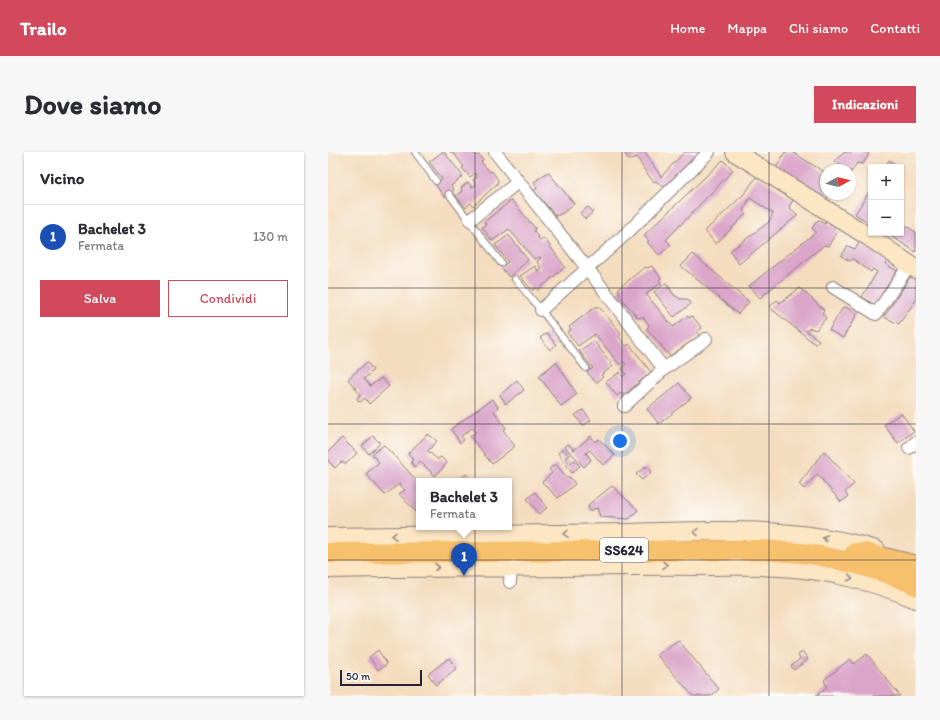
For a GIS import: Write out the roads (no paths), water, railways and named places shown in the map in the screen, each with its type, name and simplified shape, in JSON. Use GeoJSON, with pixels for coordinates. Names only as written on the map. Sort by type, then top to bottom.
{"type":"FeatureCollection","features":[{"type":"Feature","properties":{"kind":"main road"},"geometry":{"type":"LineString","coordinates":[[735,152],[863,233],[913,267]]}},
{"type":"Feature","properties":{"kind":"main road"},"geometry":{"type":"LineString","coordinates":[[328,537],[754,531],[826,538],[862,545],[894,555],[916,566]]}},
{"type":"Feature","properties":{"kind":"main road","name":"SS624"},"geometry":{"type":"LineString","coordinates":[[328,553],[732,549],[762,550],[808,554],[846,561],[916,585]]}},
{"type":"Feature","properties":{"kind":"main road"},"geometry":{"type":"LineString","coordinates":[[808,554],[864,553],[916,566]]}},
{"type":"Feature","properties":{"kind":"main road"},"geometry":{"type":"LineString","coordinates":[[328,569],[381,568],[510,575],[664,565],[782,567],[822,572],[860,581],[916,599]]}},
{"type":"Feature","properties":{"kind":"street"},"geometry":{"type":"LineString","coordinates":[[495,152],[587,268],[664,369]]}},
{"type":"Feature","properties":{"kind":"street"},"geometry":{"type":"LineString","coordinates":[[541,310],[628,232],[709,152]]}},
{"type":"Feature","properties":{"kind":"street"},"geometry":{"type":"LineString","coordinates":[[470,220],[518,182]]}},
{"type":"Feature","properties":{"kind":"street"},"geometry":{"type":"LineString","coordinates":[[833,287],[876,314],[913,267]]}},
{"type":"Feature","properties":{"kind":"street"},"geometry":{"type":"LineString","coordinates":[[624,406],[664,369],[706,339]]}},
{"type":"Feature","properties":{"kind":"lane"},"geometry":{"type":"LineString","coordinates":[[415,152],[436,181]]}},
{"type":"Feature","properties":{"kind":"lane"},"geometry":{"type":"LineString","coordinates":[[449,194],[501,262]]}},
{"type":"Feature","properties":{"kind":"lane"},"geometry":{"type":"LineString","coordinates":[[515,279],[586,368]]}},
{"type":"Feature","properties":{"kind":"place","name":"Bachelet 3"},"geometry":{"type":"Point","coordinates":[464,576]}}]}
